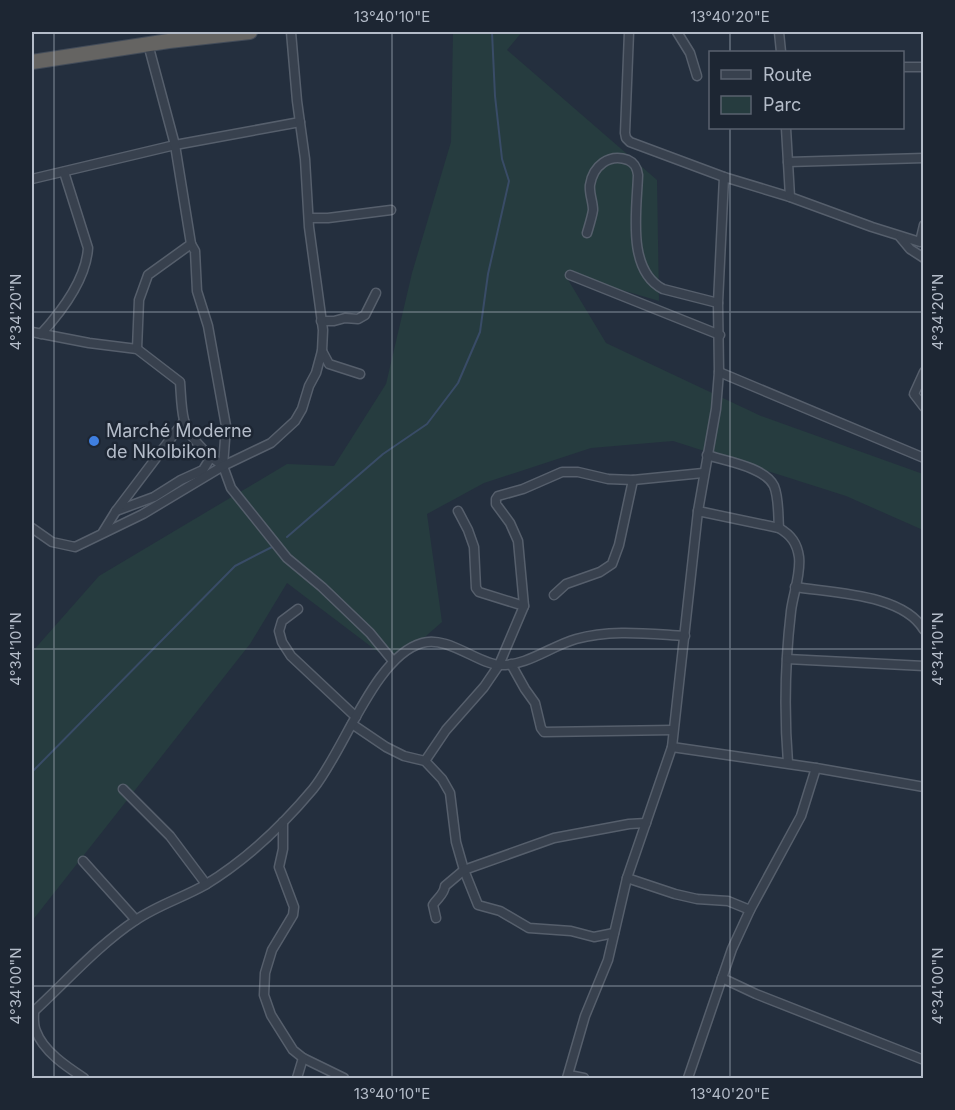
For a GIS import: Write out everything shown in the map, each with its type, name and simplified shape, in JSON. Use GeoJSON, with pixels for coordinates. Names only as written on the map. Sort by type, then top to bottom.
{"type":"FeatureCollection","features":[{"type":"Feature","properties":{"kind":"highway"},"geometry":{"type":"LineString","coordinates":[[32,62],[148,44],[168,36],[250,32]]}},
{"type":"Feature","properties":{"kind":"street"},"geometry":{"type":"LineString","coordinates":[[32,528],[52,542],[75,547],[142,514],[223,466],[271,443],[302,409],[322,351],[321,321],[309,227],[310,218],[291,32]]}},
{"type":"Feature","properties":{"kind":"street"},"geometry":{"type":"LineString","coordinates":[[629,32],[625,133],[630,142],[724,177],[790,197],[922,243],[924,225]]}},
{"type":"Feature","properties":{"kind":"street"},"geometry":{"type":"LineString","coordinates":[[677,32],[690,53],[697,76]]}},
{"type":"Feature","properties":{"kind":"street"},"geometry":{"type":"LineString","coordinates":[[779,32],[781,51]]}},
{"type":"Feature","properties":{"kind":"street"},"geometry":{"type":"LineString","coordinates":[[148,44],[175,145],[191,244],[195,251],[197,291],[208,326],[226,426],[223,466],[231,488],[287,558],[322,587],[370,633],[393,662]]}},
{"type":"Feature","properties":{"kind":"street"},"geometry":{"type":"LineString","coordinates":[[904,68],[924,67]]}},
{"type":"Feature","properties":{"kind":"street"},"geometry":{"type":"LineString","coordinates":[[32,179],[175,145],[300,122]]}},
{"type":"Feature","properties":{"kind":"street"},"geometry":{"type":"LineString","coordinates":[[786,129],[790,197]]}},
{"type":"Feature","properties":{"kind":"street"},"geometry":{"type":"LineString","coordinates":[[587,233],[593,210],[590,186],[596,170],[608,159],[615,157],[631,161],[637,167],[638,175],[636,240],[641,264],[655,285],[718,303]]}},
{"type":"Feature","properties":{"kind":"street"},"geometry":{"type":"LineString","coordinates":[[788,162],[924,158]]}},
{"type":"Feature","properties":{"kind":"street"},"geometry":{"type":"LineString","coordinates":[[36,333],[61,311],[87,258],[88,248],[64,172]]}},
{"type":"Feature","properties":{"kind":"street"},"geometry":{"type":"LineString","coordinates":[[584,1078],[568,1077],[585,1016],[608,960],[627,878],[672,747],[698,511],[716,409],[724,177]]}},
{"type":"Feature","properties":{"kind":"street"},"geometry":{"type":"LineString","coordinates":[[310,218],[391,210]]}},
{"type":"Feature","properties":{"kind":"street"},"geometry":{"type":"LineString","coordinates":[[899,236],[910,249],[924,258]]}},
{"type":"Feature","properties":{"kind":"street"},"geometry":{"type":"LineString","coordinates":[[137,349],[139,300],[148,275],[191,244]]}},
{"type":"Feature","properties":{"kind":"street"},"geometry":{"type":"LineString","coordinates":[[570,274],[720,335]]}},
{"type":"Feature","properties":{"kind":"street"},"geometry":{"type":"LineString","coordinates":[[321,321],[358,319],[370,308],[376,293]]}},
{"type":"Feature","properties":{"kind":"street"},"geometry":{"type":"LineString","coordinates":[[36,333],[137,349],[180,382],[184,421],[192,437],[223,466]]}},
{"type":"Feature","properties":{"kind":"street"},"geometry":{"type":"LineString","coordinates":[[322,351],[329,364],[360,374]]}},
{"type":"Feature","properties":{"kind":"street"},"geometry":{"type":"LineString","coordinates":[[719,372],[924,458]]}},
{"type":"Feature","properties":{"kind":"street"},"geometry":{"type":"LineString","coordinates":[[924,372],[914,394],[924,407]]}},
{"type":"Feature","properties":{"kind":"street"},"geometry":{"type":"LineString","coordinates":[[102,534],[116,511],[184,421]]}},
{"type":"Feature","properties":{"kind":"street"},"geometry":{"type":"LineString","coordinates":[[707,455],[757,471],[768,477],[774,486],[776,495],[779,528]]}},
{"type":"Feature","properties":{"kind":"street"},"geometry":{"type":"LineString","coordinates":[[116,511],[154,497],[181,480],[203,470],[211,457]]}},
{"type":"Feature","properties":{"kind":"street"},"geometry":{"type":"LineString","coordinates":[[425,761],[446,730],[484,687],[499,665],[524,606],[518,540],[510,523],[496,504],[498,496],[523,489],[562,472],[578,472],[608,480],[633,480],[703,473]]}},
{"type":"Feature","properties":{"kind":"street"},"geometry":{"type":"LineString","coordinates":[[554,596],[566,584],[600,572],[612,564],[619,545],[633,480]]}},
{"type":"Feature","properties":{"kind":"street"},"geometry":{"type":"LineString","coordinates":[[458,511],[474,547],[476,588],[479,592],[524,606]]}},
{"type":"Feature","properties":{"kind":"street"},"geometry":{"type":"LineString","coordinates":[[698,511],[779,528],[789,534],[796,545],[799,560],[787,659],[785,729],[788,763]]}},
{"type":"Feature","properties":{"kind":"street"},"geometry":{"type":"LineString","coordinates":[[795,587],[881,600],[898,606],[911,615],[924,630]]}},
{"type":"Feature","properties":{"kind":"street"},"geometry":{"type":"LineString","coordinates":[[298,609],[282,621],[279,631],[282,642],[291,656],[354,721],[386,747],[404,756],[425,761],[442,779],[450,793],[456,842],[478,905],[500,911],[529,928],[594,937],[614,933]]}},
{"type":"Feature","properties":{"kind":"street"},"geometry":{"type":"LineString","coordinates":[[84,1078],[52,1054],[38,1035],[34,1026],[33,1012],[87,959],[136,920],[206,884],[252,850],[283,822],[315,786],[380,678],[400,655],[422,643],[433,641],[499,665],[511,664],[575,639],[602,633],[685,636]]}},
{"type":"Feature","properties":{"kind":"street"},"geometry":{"type":"LineString","coordinates":[[787,659],[924,666]]}},
{"type":"Feature","properties":{"kind":"street"},"geometry":{"type":"LineString","coordinates":[[511,664],[535,702],[544,732],[673,730]]}},
{"type":"Feature","properties":{"kind":"street"},"geometry":{"type":"LineString","coordinates":[[672,747],[788,763],[924,787]]}},
{"type":"Feature","properties":{"kind":"street"},"geometry":{"type":"LineString","coordinates":[[688,1078],[722,978],[750,910],[801,816],[816,768]]}},
{"type":"Feature","properties":{"kind":"street"},"geometry":{"type":"LineString","coordinates":[[123,789],[170,836],[206,884]]}},
{"type":"Feature","properties":{"kind":"street"},"geometry":{"type":"LineString","coordinates":[[283,822],[283,849],[279,867],[294,907],[293,915],[280,933],[272,950],[265,973],[264,995],[271,1015],[292,1050],[303,1058],[344,1078]]}},
{"type":"Feature","properties":{"kind":"street"},"geometry":{"type":"LineString","coordinates":[[436,918],[433,906],[436,900],[445,891],[445,886],[464,870],[554,838],[646,823]]}},
{"type":"Feature","properties":{"kind":"street"},"geometry":{"type":"LineString","coordinates":[[83,861],[136,920]]}},
{"type":"Feature","properties":{"kind":"street"},"geometry":{"type":"LineString","coordinates":[[627,878],[675,894],[697,899],[728,901],[750,910]]}},
{"type":"Feature","properties":{"kind":"street"},"geometry":{"type":"LineString","coordinates":[[722,978],[756,994],[924,1060]]}},
{"type":"Feature","properties":{"kind":"street"},"geometry":{"type":"LineString","coordinates":[[297,1078],[303,1058]]}},
{"type":"Feature","properties":{"kind":"green space"},"geometry":{"type":"Polygon","coordinates":[[[453,32],[522,32],[507,50],[657,180],[659,301],[564,273],[606,343],[761,416],[923,474],[923,530],[846,496],[673,441],[591,448],[484,483],[427,514],[442,622],[394,664],[287,583],[250,644],[32,921],[32,652],[99,576],[287,464],[334,466],[386,384],[412,273],[451,142],[453,32]]]}},
{"type":"Feature","properties":{"kind":"waterway"},"geometry":{"type":"LineString","coordinates":[[287,537],[383,454],[427,424],[458,383],[480,332],[488,274],[509,181],[502,159],[495,96],[492,32]]}},
{"type":"Feature","properties":{"kind":"waterway"},"geometry":{"type":"LineString","coordinates":[[32,772],[235,566],[272,547]]}},
{"type":"Feature","properties":{"kind":"place","name":"Marché Moderne de Nkolbikon"},"geometry":{"type":"Point","coordinates":[94,441]}}]}
